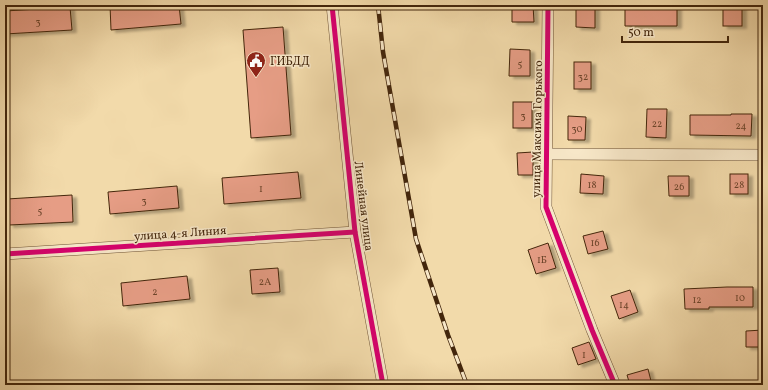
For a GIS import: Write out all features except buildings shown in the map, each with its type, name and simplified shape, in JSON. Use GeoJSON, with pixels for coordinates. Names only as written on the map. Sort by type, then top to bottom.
{"type":"FeatureCollection","features":[{"type":"Feature","properties":{"kind":"street","name":"Линейная улица"},"geometry":{"type":"LineString","coordinates":[[332,5],[356,232],[383,385]]}},
{"type":"Feature","properties":{"kind":"street","name":"улица Максима Горького"},"geometry":{"type":"LineString","coordinates":[[548,5],[546,207],[592,330],[615,385]]}},
{"type":"Feature","properties":{"kind":"street"},"geometry":{"type":"LineString","coordinates":[[547,154],[763,155]]}},
{"type":"Feature","properties":{"kind":"street","name":"улица 4-я Линия"},"geometry":{"type":"LineString","coordinates":[[5,254],[356,232]]}},
{"type":"Feature","properties":{"kind":"railway"},"geometry":{"type":"LineString","coordinates":[[378,5],[383,52],[416,239],[448,335],[467,385]]}},
{"type":"Feature","properties":{"kind":"cycle path"},"geometry":{"type":"LineString","coordinates":[[332,5],[355,232],[383,385]]}},
{"type":"Feature","properties":{"kind":"cycle path"},"geometry":{"type":"LineString","coordinates":[[548,5],[546,207],[592,330],[615,385]]}},
{"type":"Feature","properties":{"kind":"cycle path"},"geometry":{"type":"LineString","coordinates":[[5,254],[355,232]]}},
{"type":"Feature","properties":{"kind":"place","name":"ГИБДД"},"geometry":{"type":"Point","coordinates":[256,78]}}]}
